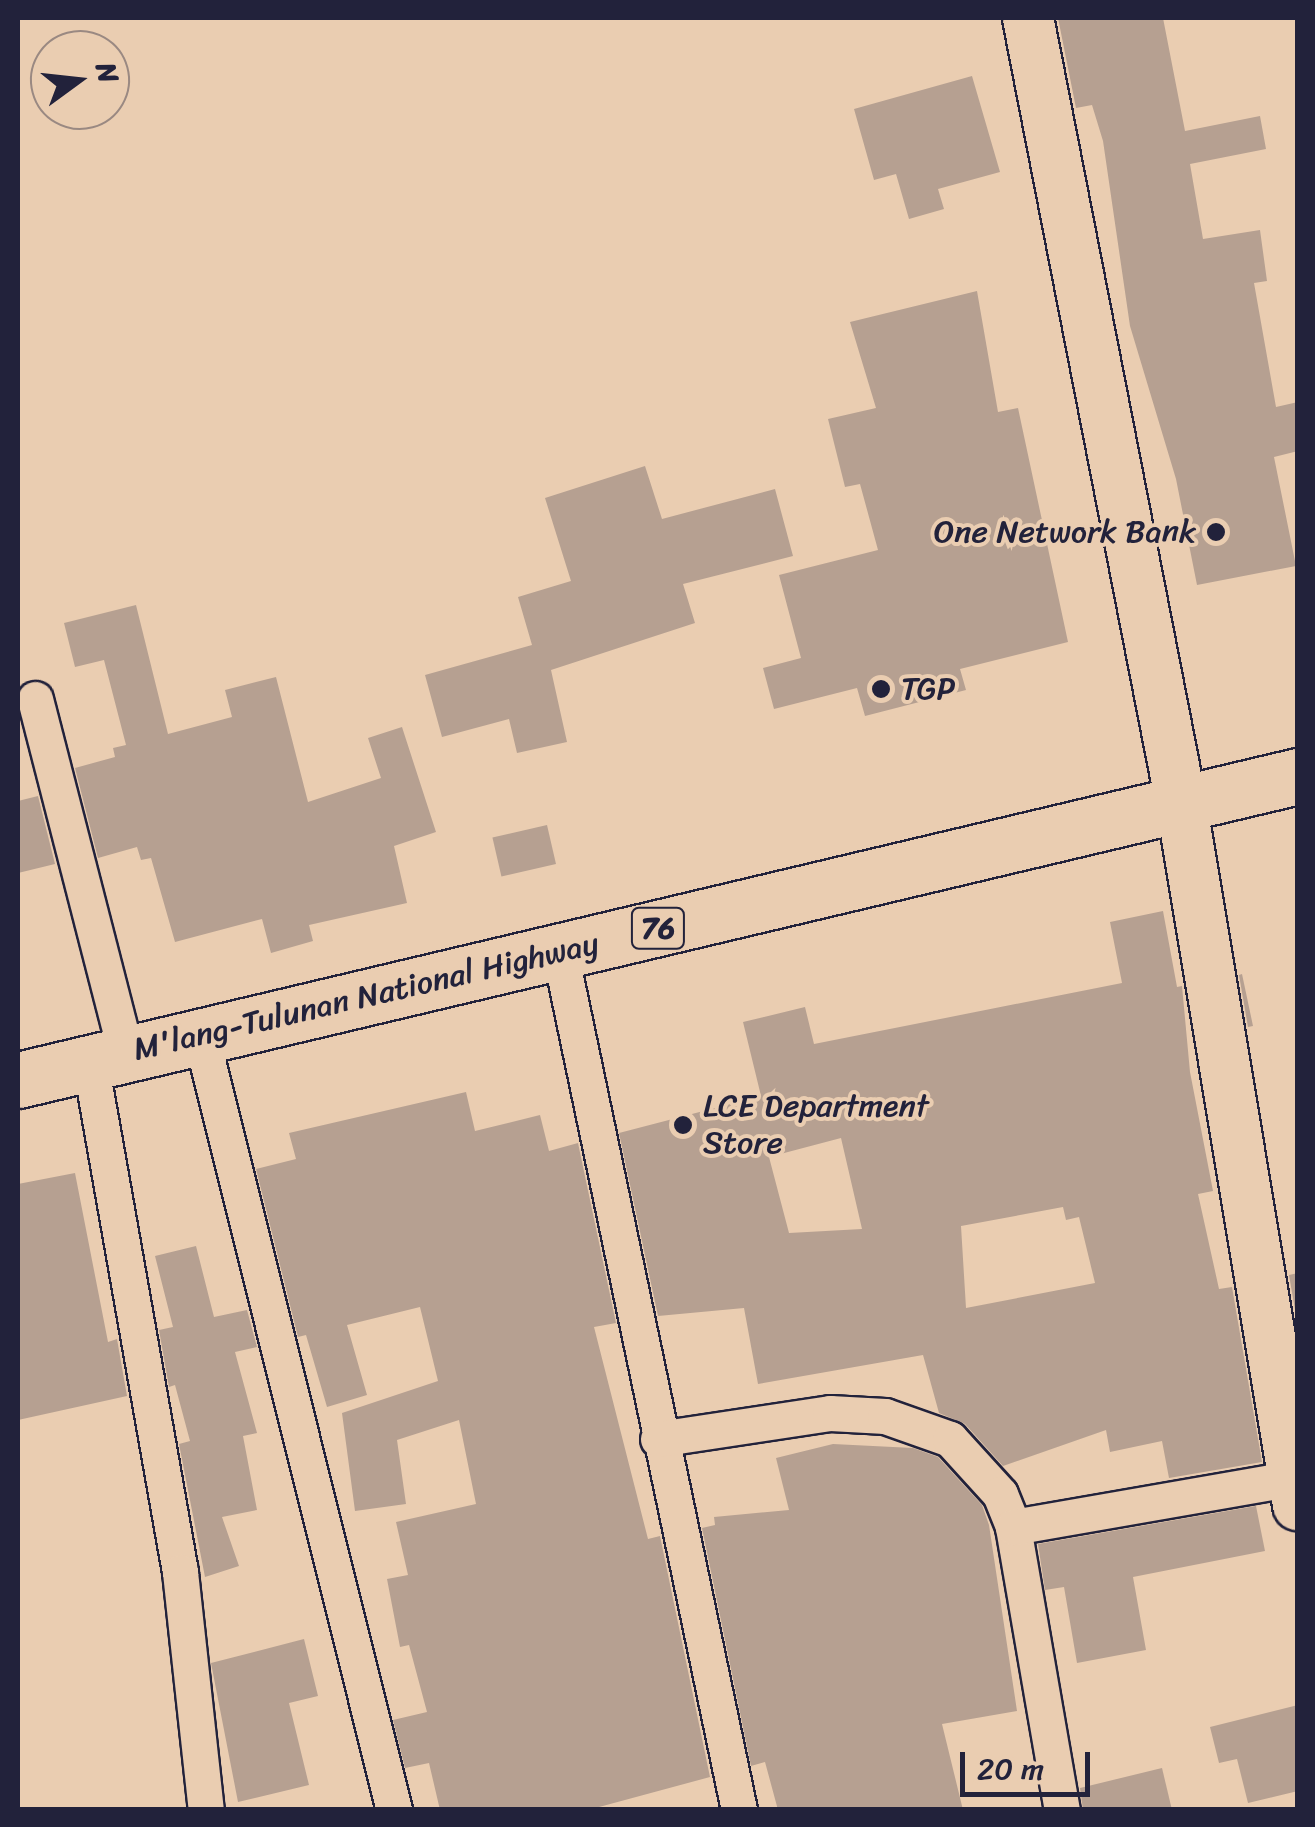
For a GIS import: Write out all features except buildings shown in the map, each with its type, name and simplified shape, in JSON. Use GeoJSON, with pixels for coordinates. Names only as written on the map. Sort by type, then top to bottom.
{"type":"FeatureCollection","features":[{"type":"Feature","properties":{"kind":"highway","name":"M'lang-Tulunan National Highway"},"geometry":{"type":"LineString","coordinates":[[18,1080],[1298,776]]}},
{"type":"Feature","properties":{"kind":"main road"},"geometry":{"type":"LineString","coordinates":[[1028,18],[1182,802],[1295,1492]]}},
{"type":"Feature","properties":{"kind":"street"},"geometry":{"type":"LineString","coordinates":[[34,699],[108,1058],[180,1572],[206,1810]]}},
{"type":"Feature","properties":{"kind":"street"},"geometry":{"type":"LineString","coordinates":[[560,953],[658,1439],[739,1810]]}},
{"type":"Feature","properties":{"kind":"street"},"geometry":{"type":"LineString","coordinates":[[201,1036],[394,1810]]}},
{"type":"Feature","properties":{"kind":"street"},"geometry":{"type":"LineString","coordinates":[[658,1439],[830,1413],[885,1416],[950,1439],[1000,1494],[1013,1526],[1062,1810]]}},
{"type":"Feature","properties":{"kind":"street"},"geometry":{"type":"LineString","coordinates":[[1013,1526],[1295,1492]]}},
{"type":"Feature","properties":{"kind":"place","name":"One Network Bank"},"geometry":{"type":"Point","coordinates":[1216,532]}},
{"type":"Feature","properties":{"kind":"place","name":"TGP"},"geometry":{"type":"Point","coordinates":[881,689]}},
{"type":"Feature","properties":{"kind":"place","name":"LCE Department Store"},"geometry":{"type":"Point","coordinates":[683,1125]}}]}
